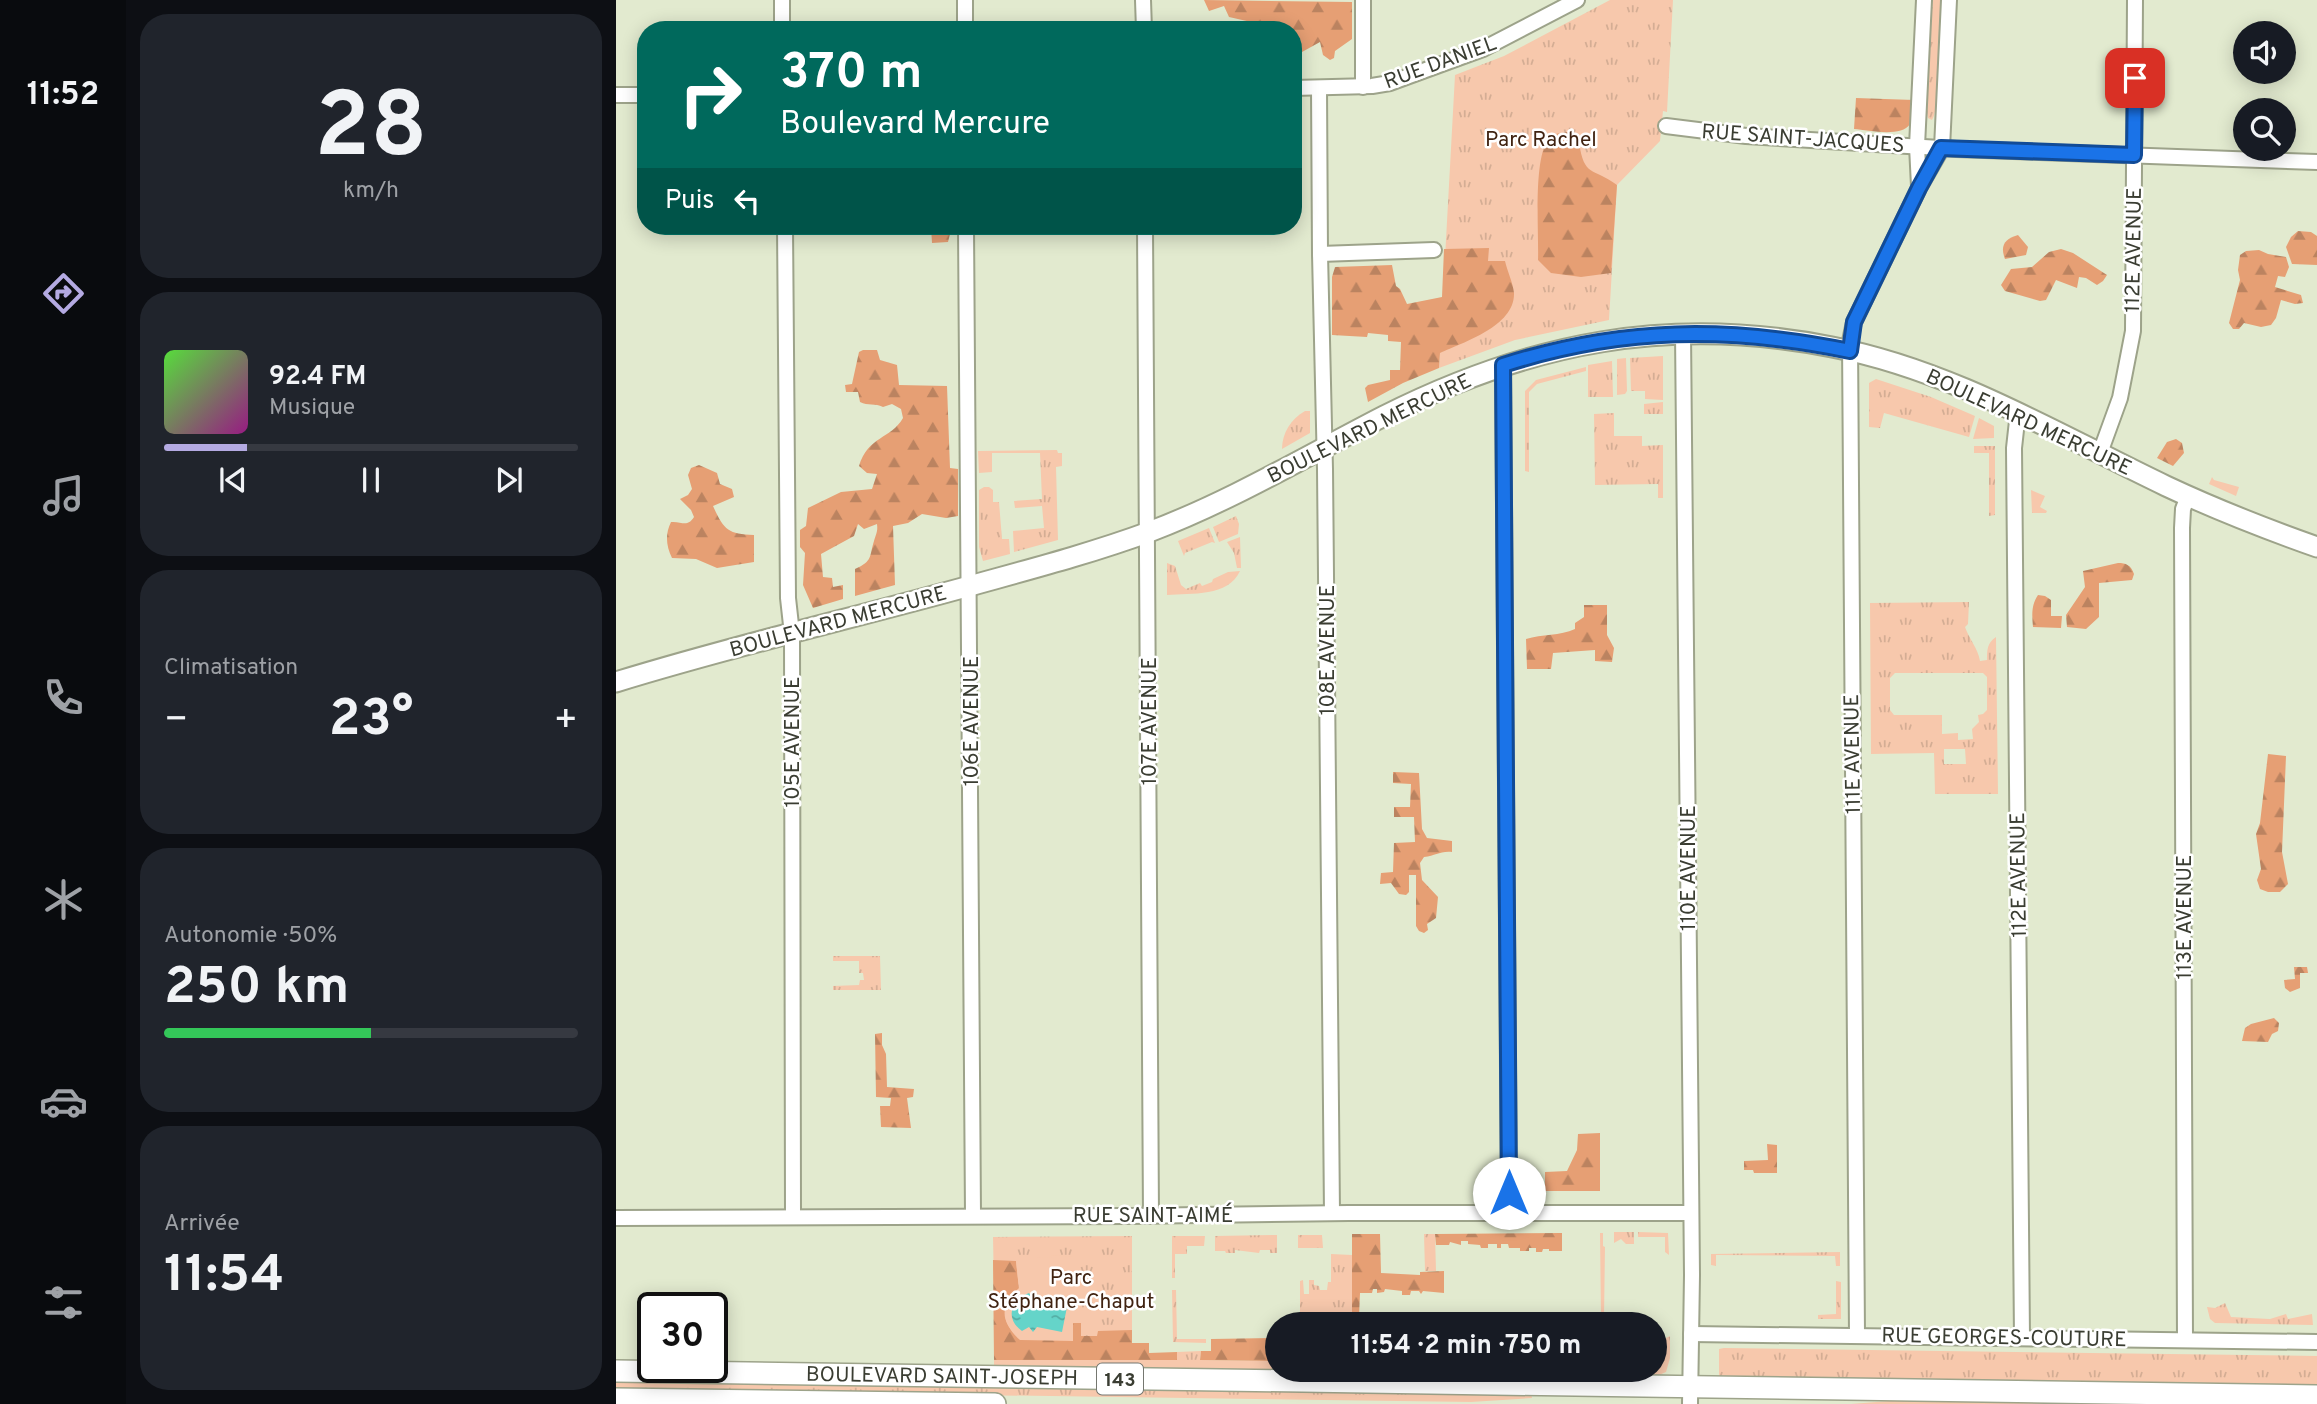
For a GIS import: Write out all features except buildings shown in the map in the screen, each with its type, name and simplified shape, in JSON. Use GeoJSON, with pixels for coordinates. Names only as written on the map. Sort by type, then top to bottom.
{"type":"FeatureCollection","features":[{"type":"Feature","properties":{"kind":"main road","name":"BOULEVARD SAINT-JOSEPH"},"geometry":{"type":"LineString","coordinates":[[616,1371],[1690,1396],[2317,1396]]}},
{"type":"Feature","properties":{"kind":"main road","name":"BOULEVARD SAINT-JOSEPH"},"geometry":{"type":"LineString","coordinates":[[616,1399],[995,1404]]}},
{"type":"Feature","properties":{"kind":"street"},"geometry":{"type":"LineString","coordinates":[[782,0],[782,21]]}},
{"type":"Feature","properties":{"kind":"street"},"geometry":{"type":"LineString","coordinates":[[965,0],[965,21]]}},
{"type":"Feature","properties":{"kind":"street"},"geometry":{"type":"LineString","coordinates":[[1143,0],[1144,21]]}},
{"type":"Feature","properties":{"kind":"street"},"geometry":{"type":"LineString","coordinates":[[1363,0],[1363,87]]}},
{"type":"Feature","properties":{"kind":"street","name":"RUE DANIEL"},"geometry":{"type":"LineString","coordinates":[[1302,88],[1363,87],[1390,83],[1483,49],[1550,6],[1577,0]]}},
{"type":"Feature","properties":{"kind":"street","name":"111E AVENUE"},"geometry":{"type":"LineString","coordinates":[[1919,188],[1917,146],[1924,0]]}},
{"type":"Feature","properties":{"kind":"street","name":"111E AVENUE"},"geometry":{"type":"LineString","coordinates":[[1857,1335],[1850,351],[1854,322],[1941,148],[1949,0]]}},
{"type":"Feature","properties":{"kind":"street","name":"112E AVENUE"},"geometry":{"type":"LineString","coordinates":[[2099,453],[2119,398],[2130,352],[2133,311],[2135,0]]}},
{"type":"Feature","properties":{"kind":"street","name":"108E AVENUE"},"geometry":{"type":"LineString","coordinates":[[1319,88],[1332,1213]]}},
{"type":"Feature","properties":{"kind":"street"},"geometry":{"type":"LineString","coordinates":[[616,95],[637,95]]}},
{"type":"Feature","properties":{"kind":"street","name":"RUE SAINT-JACQUES"},"geometry":{"type":"LineString","coordinates":[[1666,125],[1733,135],[1941,148],[2317,162]]}},
{"type":"Feature","properties":{"kind":"street","name":"105E AVENUE"},"geometry":{"type":"LineString","coordinates":[[785,235],[788,598],[792,634],[793,1217]]}},
{"type":"Feature","properties":{"kind":"street","name":"106E AVENUE"},"geometry":{"type":"LineString","coordinates":[[966,235],[973,1215]]}},
{"type":"Feature","properties":{"kind":"street","name":"107E AVENUE"},"geometry":{"type":"LineString","coordinates":[[1145,235],[1151,1216]]}},
{"type":"Feature","properties":{"kind":"street"},"geometry":{"type":"LineString","coordinates":[[1320,254],[1434,250]]}},
{"type":"Feature","properties":{"kind":"street","name":"BOULEVARD MERCURE"},"geometry":{"type":"LineString","coordinates":[[616,682],[969,586],[1147,533],[1253,486],[1419,399],[1503,365],[1567,348],[1624,337],[1683,333],[1747,334],[1850,351],[1930,374],[2018,412],[2188,496],[2253,524],[2317,547]]}},
{"type":"Feature","properties":{"kind":"street","name":"110E AVENUE"},"geometry":{"type":"LineString","coordinates":[[1683,333],[1690,1396]]}},
{"type":"Feature","properties":{"kind":"street"},"geometry":{"type":"LineString","coordinates":[[1503,365],[1509,1212]]}},
{"type":"Feature","properties":{"kind":"street","name":"112E AVENUE"},"geometry":{"type":"LineString","coordinates":[[2018,412],[2014,448],[2022,1338]]}},
{"type":"Feature","properties":{"kind":"street","name":"113E AVENUE"},"geometry":{"type":"LineString","coordinates":[[2185,1340],[2182,515],[2188,496]]}},
{"type":"Feature","properties":{"kind":"street"},"geometry":{"type":"LineString","coordinates":[[616,1212],[616,1218]]}},
{"type":"Feature","properties":{"kind":"street","name":"RUE SAINT-AIMÉ"},"geometry":{"type":"LineString","coordinates":[[616,1218],[1690,1213]]}},
{"type":"Feature","properties":{"kind":"street","name":"RUE GEORGES-COUTURE"},"geometry":{"type":"LineString","coordinates":[[1691,1334],[2317,1342]]}},
{"type":"Feature","properties":{"kind":"green space"},"geometry":{"type":"Polygon","coordinates":[[[1204,0],[1352,2],[1352,39],[1335,51],[1334,58],[1330,60],[1323,55],[1320,42],[1302,52],[1302,21],[1247,21],[1229,17],[1224,6],[1209,11],[1204,0]]]}},
{"type":"Feature","properties":{"kind":"green space","name":"Parc Rachel"},"geometry":{"type":"Polygon","coordinates":[[[1610,0],[1673,0],[1667,112],[1663,111],[1660,141],[1617,185],[1609,320],[1515,340],[1439,368],[1455,75],[1504,56],[1610,0]]]}},
{"type":"Feature","properties":{"kind":"green space"},"geometry":{"type":"Polygon","coordinates":[[[1932,0],[1942,0],[1939,83],[1932,120],[1928,118],[1926,107],[1932,0]]]}},
{"type":"Feature","properties":{"kind":"green space"},"geometry":{"type":"Polygon","coordinates":[[[1856,98],[1914,100],[1911,122],[1906,128],[1892,132],[1854,129],[1856,98]]]}},
{"type":"Feature","properties":{"kind":"green space"},"geometry":{"type":"Polygon","coordinates":[[[1568,132],[1579,142],[1587,167],[1617,185],[1611,273],[1581,277],[1551,273],[1538,260],[1538,198],[1543,150],[1552,136],[1568,132]]]}},
{"type":"Feature","properties":{"kind":"green space"},"geometry":{"type":"Polygon","coordinates":[[[2298,231],[2311,232],[2317,236],[2317,265],[2292,264],[2286,247],[2298,231]]]}},
{"type":"Feature","properties":{"kind":"green space"},"geometry":{"type":"Polygon","coordinates":[[[932,235],[950,235],[948,242],[932,243],[932,235]]]}},
{"type":"Feature","properties":{"kind":"green space"},"geometry":{"type":"Polygon","coordinates":[[[2018,235],[2028,247],[2026,255],[2005,259],[2004,244],[2018,235]]]}},
{"type":"Feature","properties":{"kind":"green space"},"geometry":{"type":"Polygon","coordinates":[[[1489,248],[1488,261],[1505,261],[1512,285],[1512,305],[1506,315],[1474,338],[1440,353],[1439,368],[1368,402],[1365,388],[1368,385],[1390,380],[1390,370],[1400,370],[1401,342],[1388,341],[1388,335],[1332,335],[1332,277],[1335,267],[1392,265],[1396,286],[1407,304],[1442,297],[1444,249],[1489,248]]]}},
{"type":"Feature","properties":{"kind":"green space"},"geometry":{"type":"Polygon","coordinates":[[[2061,249],[2073,253],[2107,275],[2097,285],[2079,277],[2077,288],[2056,280],[2046,300],[2040,301],[2005,291],[2001,285],[2011,269],[2032,267],[2049,252],[2061,249]]]}},
{"type":"Feature","properties":{"kind":"green space"},"geometry":{"type":"Polygon","coordinates":[[[2259,250],[2286,257],[2289,267],[2285,277],[2278,276],[2275,287],[2301,295],[2303,303],[2281,300],[2271,325],[2261,327],[2244,323],[2239,329],[2233,329],[2229,323],[2240,280],[2240,255],[2246,251],[2259,250]]]}},
{"type":"Feature","properties":{"kind":"green space"},"geometry":{"type":"Polygon","coordinates":[[[877,350],[880,360],[897,365],[899,385],[947,386],[950,468],[958,469],[958,516],[946,518],[922,514],[908,523],[893,526],[895,585],[855,596],[855,569],[865,564],[869,558],[877,529],[877,524],[864,529],[858,524],[854,536],[821,554],[823,577],[832,578],[833,587],[843,585],[843,599],[813,608],[803,585],[805,553],[800,547],[800,530],[806,526],[808,508],[841,492],[872,489],[877,474],[867,473],[859,466],[863,456],[903,418],[901,409],[892,404],[883,407],[863,403],[860,402],[858,392],[846,392],[845,385],[852,384],[859,352],[877,350]]]}},
{"type":"Feature","properties":{"kind":"green space"},"geometry":{"type":"Polygon","coordinates":[[[1663,356],[1663,400],[1645,399],[1645,391],[1631,391],[1630,358],[1663,356]]]}},
{"type":"Feature","properties":{"kind":"green space"},"geometry":{"type":"Polygon","coordinates":[[[1626,358],[1627,391],[1617,395],[1617,359],[1626,358]]]}},
{"type":"Feature","properties":{"kind":"green space"},"geometry":{"type":"Polygon","coordinates":[[[1612,361],[1613,397],[1588,397],[1588,365],[1612,361]]]}},
{"type":"Feature","properties":{"kind":"green space"},"geometry":{"type":"Polygon","coordinates":[[[1586,367],[1586,371],[1537,384],[1529,392],[1529,472],[1525,471],[1525,391],[1536,380],[1586,367]]]}},
{"type":"Feature","properties":{"kind":"green space"},"geometry":{"type":"Polygon","coordinates":[[[1876,379],[1931,397],[1975,416],[1969,437],[1884,413],[1880,428],[1869,427],[1869,383],[1876,379]]]}},
{"type":"Feature","properties":{"kind":"green space"},"geometry":{"type":"Polygon","coordinates":[[[1663,402],[1663,414],[1644,414],[1644,404],[1663,402]]]}},
{"type":"Feature","properties":{"kind":"green space"},"geometry":{"type":"Polygon","coordinates":[[[1305,411],[1310,411],[1310,433],[1282,449],[1288,427],[1305,411]]]}},
{"type":"Feature","properties":{"kind":"green space"},"geometry":{"type":"Polygon","coordinates":[[[1614,413],[1614,436],[1642,436],[1642,446],[1663,445],[1663,498],[1658,498],[1658,484],[1595,485],[1594,414],[1614,413]]]}},
{"type":"Feature","properties":{"kind":"green space"},"geometry":{"type":"Polygon","coordinates":[[[1979,418],[1994,426],[1994,438],[1973,439],[1979,418]]]}},
{"type":"Feature","properties":{"kind":"green space"},"geometry":{"type":"Polygon","coordinates":[[[2176,439],[2182,443],[2184,453],[2173,466],[2157,458],[2167,442],[2176,439]]]}},
{"type":"Feature","properties":{"kind":"green space"},"geometry":{"type":"Polygon","coordinates":[[[1974,446],[1995,446],[1995,515],[1989,516],[1989,453],[1974,453],[1974,446]]]}},
{"type":"Feature","properties":{"kind":"green space"},"geometry":{"type":"Polygon","coordinates":[[[1057,450],[1062,453],[1062,466],[1056,467],[1058,540],[1014,552],[1013,531],[1044,528],[1042,506],[1015,508],[1014,501],[1042,499],[1040,453],[992,453],[992,472],[979,473],[978,451],[1057,450]]]}},
{"type":"Feature","properties":{"kind":"green space"},"geometry":{"type":"Polygon","coordinates":[[[699,465],[717,473],[720,484],[732,489],[734,497],[713,506],[720,521],[728,529],[754,535],[754,562],[717,568],[696,559],[672,558],[667,540],[669,526],[671,522],[687,523],[694,517],[680,499],[692,489],[688,475],[691,468],[699,465]]]}},
{"type":"Feature","properties":{"kind":"green space"},"geometry":{"type":"Polygon","coordinates":[[[2212,477],[2214,480],[2239,487],[2236,496],[2209,484],[2212,477]]]}},
{"type":"Feature","properties":{"kind":"green space"},"geometry":{"type":"Polygon","coordinates":[[[984,487],[993,490],[993,502],[999,502],[1002,539],[1009,539],[1010,554],[983,561],[979,547],[979,490],[984,487]]]}},
{"type":"Feature","properties":{"kind":"green space"},"geometry":{"type":"Polygon","coordinates":[[[2031,490],[2045,496],[2040,507],[2047,511],[2046,513],[2032,513],[2031,490]]]}},
{"type":"Feature","properties":{"kind":"green space"},"geometry":{"type":"Polygon","coordinates":[[[1236,516],[1238,534],[1219,542],[1213,527],[1236,516]]]}},
{"type":"Feature","properties":{"kind":"green space"},"geometry":{"type":"Polygon","coordinates":[[[1209,528],[1215,543],[1185,553],[1184,556],[1178,541],[1209,528]]]}},
{"type":"Feature","properties":{"kind":"green space"},"geometry":{"type":"Polygon","coordinates":[[[1240,537],[1241,568],[1237,568],[1234,553],[1227,542],[1240,537]]]}},
{"type":"Feature","properties":{"kind":"green space"},"geometry":{"type":"Polygon","coordinates":[[[1167,563],[1175,566],[1181,585],[1186,589],[1200,583],[1202,586],[1212,582],[1228,572],[1240,571],[1227,585],[1218,589],[1167,595],[1167,563]]]}},
{"type":"Feature","properties":{"kind":"green space"},"geometry":{"type":"Polygon","coordinates":[[[2118,563],[2131,568],[2134,574],[2132,580],[2099,583],[2099,617],[2086,629],[2067,627],[2066,615],[2085,587],[2083,571],[2118,563]]]}},
{"type":"Feature","properties":{"kind":"green space"},"geometry":{"type":"Polygon","coordinates":[[[2038,595],[2051,600],[2051,616],[2062,616],[2061,628],[2033,627],[2033,607],[2038,595]]]}},
{"type":"Feature","properties":{"kind":"green space"},"geometry":{"type":"Polygon","coordinates":[[[1969,602],[1968,624],[1965,627],[1980,661],[1987,660],[1988,647],[1996,637],[1998,794],[1935,794],[1934,753],[1871,754],[1870,603],[1969,602]],[[1895,673],[1890,678],[1890,710],[1894,715],[1942,715],[1942,734],[1958,733],[1958,740],[1973,739],[1972,729],[1979,722],[1978,715],[1987,710],[1987,677],[1983,673],[1895,673]],[[1944,749],[1944,764],[1966,764],[1965,749],[1944,749]]]}},
{"type":"Feature","properties":{"kind":"green space"},"geometry":{"type":"Polygon","coordinates":[[[1584,605],[1607,605],[1607,635],[1614,648],[1612,662],[1595,661],[1595,650],[1553,653],[1551,669],[1527,669],[1526,639],[1575,629],[1575,623],[1584,617],[1584,605]]]}},
{"type":"Feature","properties":{"kind":"green space"},"geometry":{"type":"Polygon","coordinates":[[[2268,754],[2286,756],[2282,852],[2288,884],[2280,892],[2260,889],[2257,880],[2261,869],[2256,834],[2260,823],[2268,754]]]}},
{"type":"Feature","properties":{"kind":"green space"},"geometry":{"type":"Polygon","coordinates":[[[1393,772],[1419,773],[1422,829],[1427,838],[1452,841],[1452,852],[1424,857],[1420,863],[1422,880],[1438,897],[1436,918],[1427,924],[1428,930],[1424,933],[1416,926],[1416,875],[1409,875],[1409,892],[1406,895],[1399,894],[1391,883],[1380,884],[1381,873],[1393,872],[1394,843],[1415,842],[1414,817],[1394,817],[1394,807],[1410,807],[1411,784],[1393,783],[1393,772]]]}},
{"type":"Feature","properties":{"kind":"green space"},"geometry":{"type":"Polygon","coordinates":[[[833,956],[880,956],[881,990],[833,990],[833,986],[859,985],[860,980],[864,980],[863,973],[859,973],[859,961],[833,961],[833,956]]]}},
{"type":"Feature","properties":{"kind":"green space"},"geometry":{"type":"Polygon","coordinates":[[[2294,967],[2307,967],[2308,973],[2300,973],[2300,988],[2290,992],[2285,988],[2284,980],[2295,979],[2294,967]]]}},
{"type":"Feature","properties":{"kind":"green space"},"geometry":{"type":"Polygon","coordinates":[[[2274,1018],[2279,1023],[2278,1031],[2272,1034],[2268,1042],[2242,1041],[2245,1028],[2274,1018]]]}},
{"type":"Feature","properties":{"kind":"green space"},"geometry":{"type":"Polygon","coordinates":[[[882,1033],[887,1087],[914,1089],[913,1097],[907,1098],[911,1128],[881,1127],[880,1106],[890,1106],[891,1098],[876,1097],[875,1034],[882,1033]]]}},
{"type":"Feature","properties":{"kind":"green space"},"geometry":{"type":"Polygon","coordinates":[[[1600,1133],[1600,1191],[1545,1191],[1545,1172],[1567,1171],[1577,1150],[1578,1134],[1600,1133]]]}},
{"type":"Feature","properties":{"kind":"green space"},"geometry":{"type":"Polygon","coordinates":[[[1767,1144],[1777,1145],[1777,1173],[1744,1170],[1744,1161],[1768,1160],[1767,1144]]]}},
{"type":"Feature","properties":{"kind":"green space"},"geometry":{"type":"Polygon","coordinates":[[[1614,1232],[1634,1232],[1634,1244],[1626,1244],[1621,1239],[1614,1243],[1614,1232]]]}},
{"type":"Feature","properties":{"kind":"green space"},"geometry":{"type":"Polygon","coordinates":[[[1638,1232],[1668,1233],[1669,1255],[1665,1252],[1665,1237],[1638,1237],[1638,1232]]]}},
{"type":"Feature","properties":{"kind":"green space"},"geometry":{"type":"Polygon","coordinates":[[[1562,1233],[1562,1251],[1543,1249],[1542,1252],[1536,1252],[1536,1248],[1520,1251],[1520,1248],[1509,1248],[1508,1244],[1501,1244],[1501,1248],[1497,1248],[1497,1244],[1488,1244],[1488,1248],[1481,1248],[1480,1245],[1468,1244],[1468,1241],[1461,1241],[1461,1245],[1450,1242],[1449,1245],[1436,1245],[1435,1234],[1562,1233]]]}},
{"type":"Feature","properties":{"kind":"green space"},"geometry":{"type":"Polygon","coordinates":[[[1600,1233],[1603,1233],[1604,1312],[1601,1312],[1600,1233]]]}},
{"type":"Feature","properties":{"kind":"green space"},"geometry":{"type":"Polygon","coordinates":[[[1352,1234],[1380,1234],[1381,1273],[1420,1275],[1420,1272],[1444,1271],[1444,1293],[1423,1291],[1421,1294],[1419,1291],[1411,1291],[1410,1295],[1402,1295],[1402,1291],[1385,1289],[1384,1292],[1377,1293],[1377,1289],[1373,1289],[1372,1293],[1360,1293],[1359,1312],[1352,1312],[1352,1234]]]}},
{"type":"Feature","properties":{"kind":"green space"},"geometry":{"type":"Polygon","coordinates":[[[1424,1234],[1435,1234],[1436,1271],[1425,1271],[1424,1234]]]}},
{"type":"Feature","properties":{"kind":"green space"},"geometry":{"type":"Polygon","coordinates":[[[1277,1235],[1277,1253],[1270,1253],[1270,1250],[1260,1250],[1259,1253],[1215,1251],[1215,1236],[1277,1235]]]}},
{"type":"Feature","properties":{"kind":"green space"},"geometry":{"type":"Polygon","coordinates":[[[1298,1235],[1322,1235],[1323,1248],[1298,1248],[1298,1235]]]}},
{"type":"Feature","properties":{"kind":"green space","name":"Parc Stéphane-Chaput"},"geometry":{"type":"Polygon","coordinates":[[[1132,1236],[1132,1359],[1177,1359],[1177,1352],[1201,1351],[1200,1360],[1265,1361],[1265,1372],[994,1368],[994,1360],[1074,1358],[1073,1341],[995,1340],[993,1237],[1132,1236]]]}},
{"type":"Feature","properties":{"kind":"green space"},"geometry":{"type":"Polygon","coordinates":[[[1172,1236],[1205,1236],[1204,1246],[1187,1246],[1187,1254],[1175,1254],[1175,1278],[1172,1278],[1172,1236]]]}},
{"type":"Feature","properties":{"kind":"green space"},"geometry":{"type":"Polygon","coordinates":[[[1840,1252],[1840,1266],[1836,1266],[1835,1256],[1716,1255],[1716,1266],[1711,1265],[1711,1254],[1840,1252]]]}},
{"type":"Feature","properties":{"kind":"green space"},"geometry":{"type":"Polygon","coordinates":[[[1331,1254],[1352,1255],[1352,1312],[1300,1312],[1300,1281],[1303,1280],[1304,1294],[1309,1294],[1309,1280],[1314,1280],[1314,1285],[1319,1286],[1320,1290],[1327,1290],[1328,1282],[1331,1282],[1331,1254]]]}},
{"type":"Feature","properties":{"kind":"green space"},"geometry":{"type":"Polygon","coordinates":[[[1052,1255],[1073,1257],[1073,1341],[1021,1340],[1009,1327],[1005,1315],[1008,1302],[1019,1288],[1016,1261],[1032,1257],[1051,1258],[1052,1255]]]}},
{"type":"Feature","properties":{"kind":"green space"},"geometry":{"type":"Polygon","coordinates":[[[993,1260],[1016,1261],[1019,1289],[1008,1302],[1005,1315],[1009,1328],[1020,1340],[1073,1340],[1073,1323],[1081,1323],[1081,1336],[1097,1336],[1098,1331],[1132,1330],[1132,1343],[1149,1343],[1149,1353],[1177,1352],[1177,1360],[994,1360],[993,1260]]]}},
{"type":"Feature","properties":{"kind":"green space"},"geometry":{"type":"Polygon","coordinates":[[[1836,1281],[1841,1282],[1841,1319],[1818,1319],[1818,1315],[1836,1314],[1836,1281]]]}},
{"type":"Feature","properties":{"kind":"green space"},"geometry":{"type":"Polygon","coordinates":[[[1172,1290],[1176,1290],[1177,1339],[1206,1339],[1206,1343],[1173,1342],[1172,1290]]]}},
{"type":"Feature","properties":{"kind":"green space"},"geometry":{"type":"Polygon","coordinates":[[[2225,1303],[2231,1317],[2270,1319],[2286,1314],[2288,1319],[2312,1314],[2313,1325],[2215,1323],[2210,1319],[2207,1307],[2215,1308],[2225,1303]]]}},
{"type":"Feature","properties":{"kind":"green space"},"geometry":{"type":"Polygon","coordinates":[[[1670,1336],[1667,1368],[1667,1338],[1670,1336]]]}},
{"type":"Feature","properties":{"kind":"green space"},"geometry":{"type":"Polygon","coordinates":[[[1265,1338],[1265,1361],[1200,1360],[1201,1351],[1211,1351],[1211,1339],[1265,1338]]]}},
{"type":"Feature","properties":{"kind":"green space"},"geometry":{"type":"Polygon","coordinates":[[[1719,1349],[2317,1356],[2317,1387],[1719,1377],[1719,1349]]]}},
{"type":"Feature","properties":{"kind":"green space"},"geometry":{"type":"Polygon","coordinates":[[[616,1381],[1531,1394],[1532,1398],[1471,1402],[616,1390],[616,1381]]]}},
{"type":"Feature","properties":{"kind":"green space"},"geometry":{"type":"Polygon","coordinates":[[[1914,1399],[2223,1404],[1851,1404],[1914,1399]]]}},
{"type":"Feature","properties":{"kind":"water"},"geometry":{"type":"Polygon","coordinates":[[[1029,1293],[1034,1300],[1040,1297],[1040,1302],[1067,1307],[1062,1332],[1037,1327],[1033,1332],[1029,1327],[1022,1331],[1017,1326],[1013,1321],[1012,1310],[1018,1300],[1029,1293]]]}},
{"type":"Feature","properties":{"kind":"route"},"geometry":{"type":"LineString","coordinates":[[1509,1193],[1503,365],[1567,348],[1624,337],[1683,333],[1747,334],[1850,351],[1854,322],[1941,148],[2134,155],[2135,78]]}}]}
